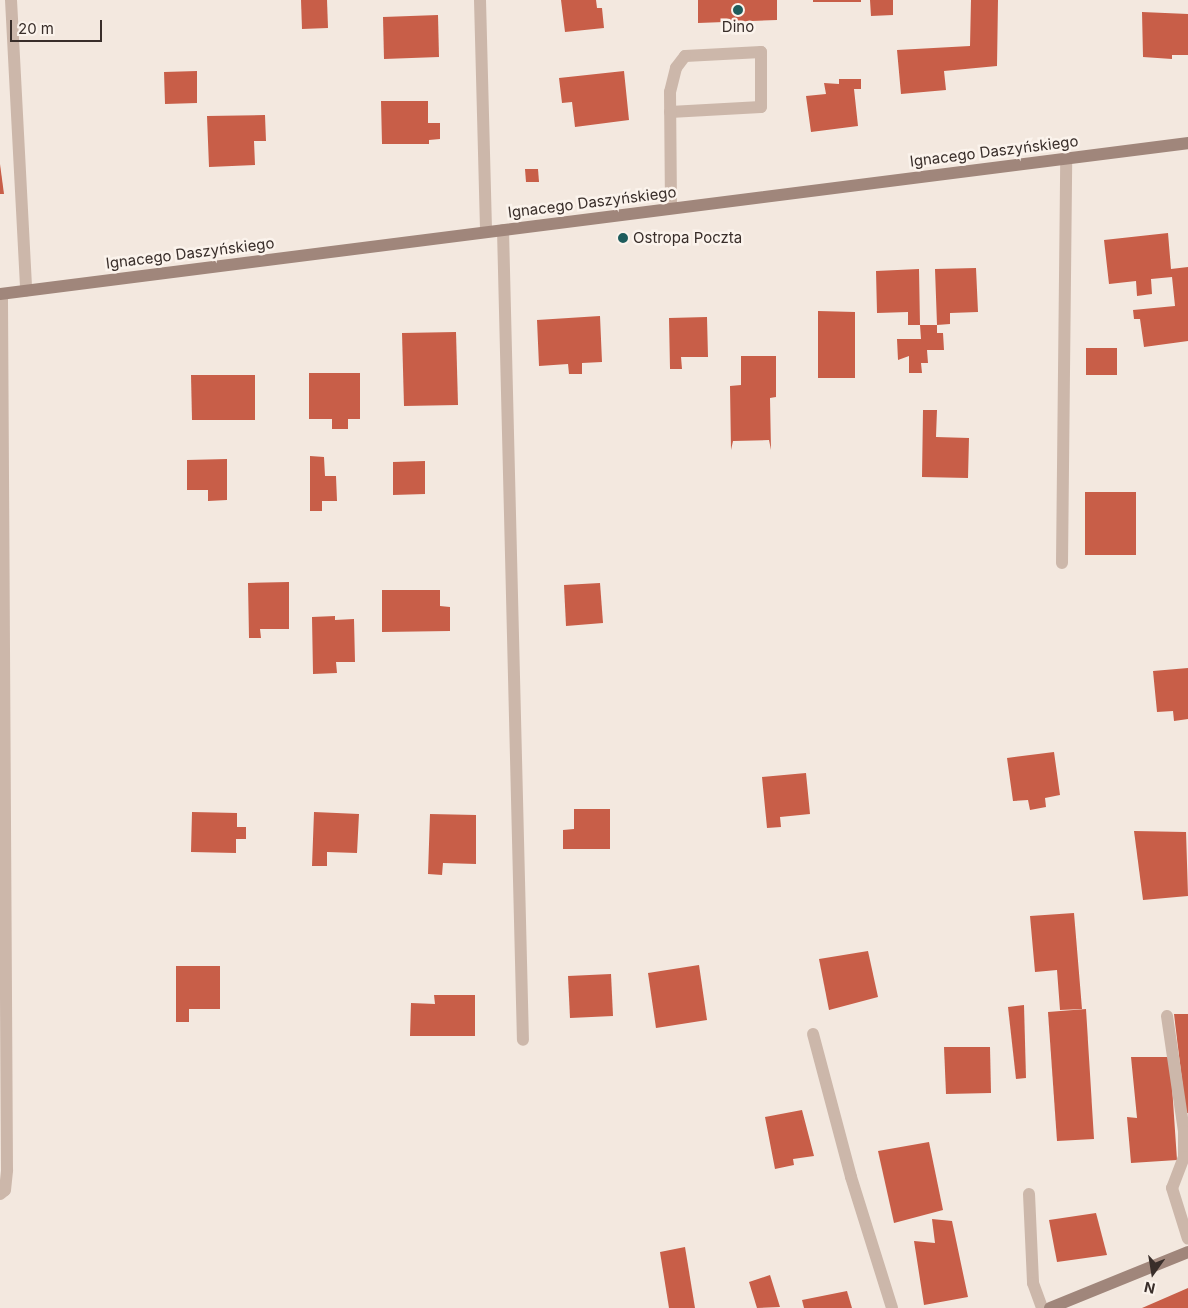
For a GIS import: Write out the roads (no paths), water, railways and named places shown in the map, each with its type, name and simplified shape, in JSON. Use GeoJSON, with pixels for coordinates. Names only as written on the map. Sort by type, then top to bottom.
{"type":"FeatureCollection","features":[{"type":"Feature","properties":{"kind":"main road","name":"Ignacego Daszyńskiego"},"geometry":{"type":"LineString","coordinates":[[1,294],[1188,144]]}},
{"type":"Feature","properties":{"kind":"main road"},"geometry":{"type":"LineString","coordinates":[[1050,1308],[1188,1252]]}},
{"type":"Feature","properties":{"kind":"street"},"geometry":{"type":"LineString","coordinates":[[11,0],[26,291]]}},
{"type":"Feature","properties":{"kind":"street"},"geometry":{"type":"LineString","coordinates":[[480,0],[486,232]]}},
{"type":"Feature","properties":{"kind":"street"},"geometry":{"type":"LineString","coordinates":[[670,112],[761,107],[761,52],[685,56],[676,68],[670,92],[670,112],[671,208]]}},
{"type":"Feature","properties":{"kind":"street"},"geometry":{"type":"LineString","coordinates":[[1062,564],[1066,158]]}},
{"type":"Feature","properties":{"kind":"street"},"geometry":{"type":"LineString","coordinates":[[503,230],[523,1040]]}},
{"type":"Feature","properties":{"kind":"street"},"geometry":{"type":"LineString","coordinates":[[0,1194],[6,1190],[7,1170],[1,294]]}},
{"type":"Feature","properties":{"kind":"street"},"geometry":{"type":"LineString","coordinates":[[1167,1016],[1184,1131],[1184,1157],[1172,1188],[1188,1239]]}},
{"type":"Feature","properties":{"kind":"street"},"geometry":{"type":"LineString","coordinates":[[813,1034],[851,1177],[892,1308]]}},
{"type":"Feature","properties":{"kind":"street"},"geometry":{"type":"LineString","coordinates":[[1029,1194],[1033,1283],[1042,1308]]}},
{"type":"Feature","properties":{"kind":"place","name":"Dino"},"geometry":{"type":"Point","coordinates":[738,10]}},
{"type":"Feature","properties":{"kind":"place","name":"Ostropa Poczta"},"geometry":{"type":"Point","coordinates":[623,238]}}]}
